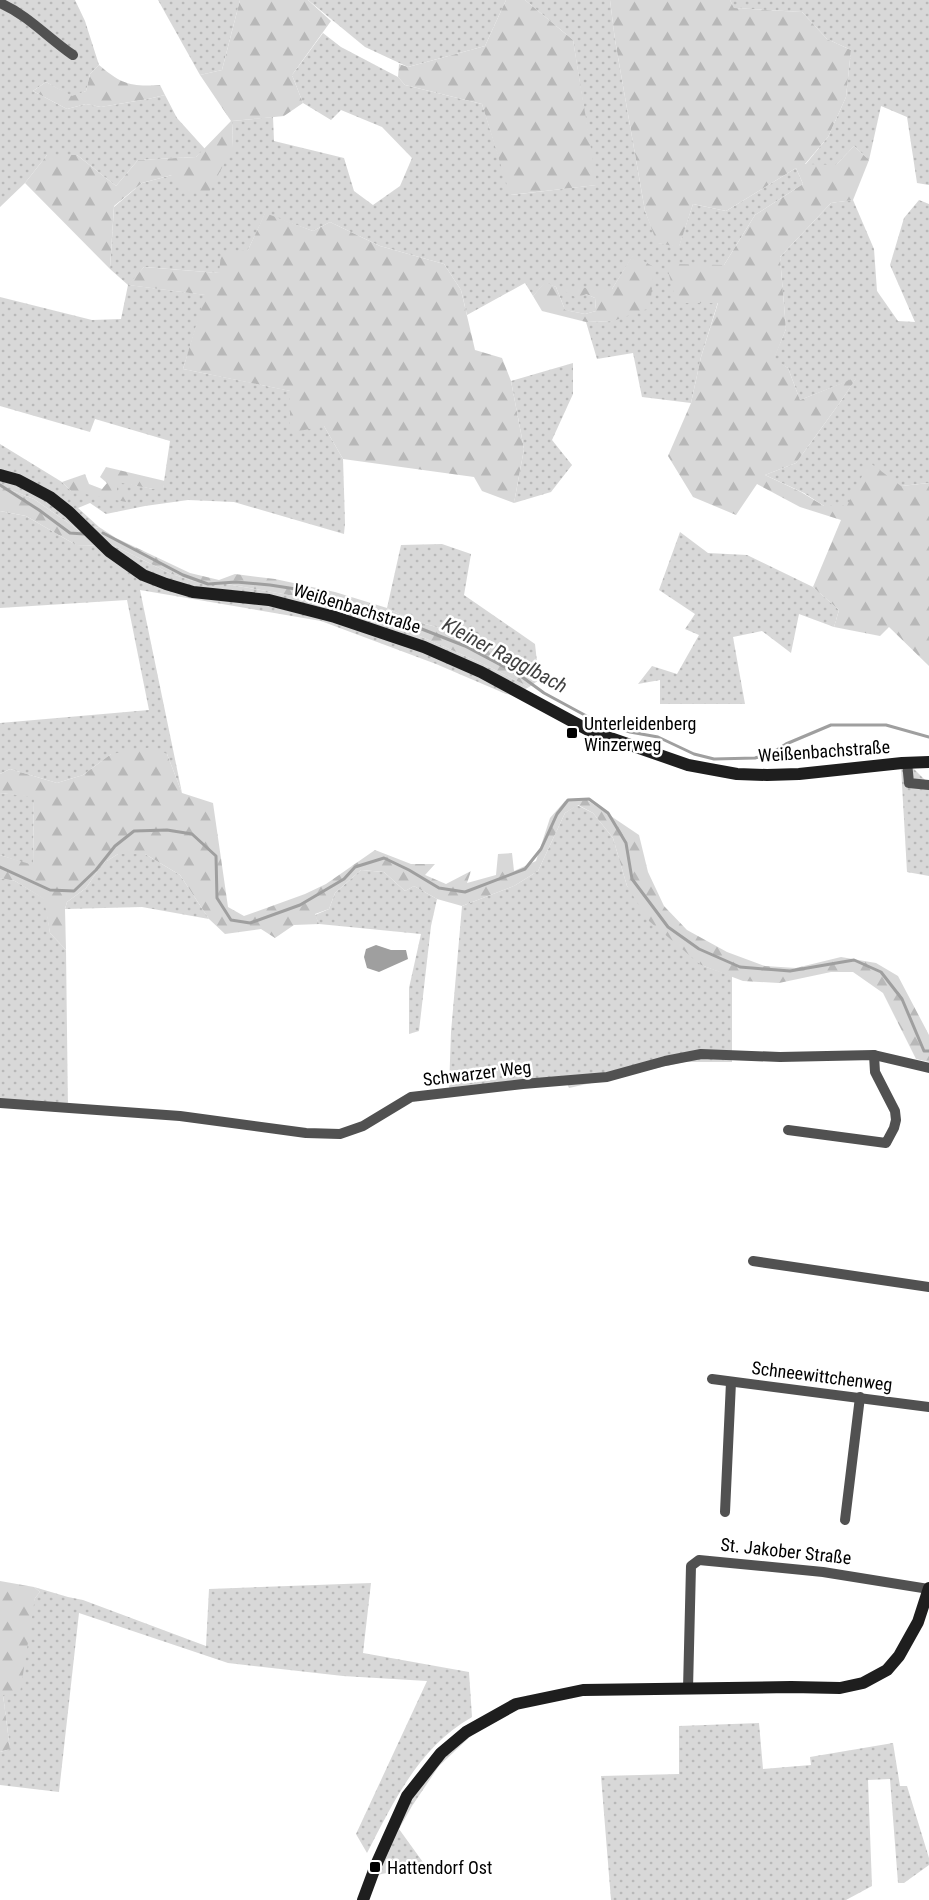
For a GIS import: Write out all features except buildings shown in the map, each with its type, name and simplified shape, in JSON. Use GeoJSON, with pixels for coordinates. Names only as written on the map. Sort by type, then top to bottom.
{"type":"FeatureCollection","features":[{"type":"Feature","properties":{"kind":"main road","name":"Weißenbachstraße"},"geometry":{"type":"LineString","coordinates":[[0,476],[18,480],[50,497],[109,551],[151,578],[193,592],[269,600],[335,617],[424,647],[481,672],[590,731],[688,765],[737,774],[766,775],[929,762]]}},
{"type":"Feature","properties":{"kind":"main road","name":"St. Jakober Straße"},"geometry":{"type":"LineString","coordinates":[[363,1900],[378,1859],[407,1796],[441,1753],[466,1732],[516,1704],[583,1690],[840,1688],[863,1683],[887,1670],[899,1656],[918,1622],[929,1589]]}},
{"type":"Feature","properties":{"kind":"street"},"geometry":{"type":"LineString","coordinates":[[0,3],[26,17],[73,55]]}},
{"type":"Feature","properties":{"kind":"street"},"geometry":{"type":"LineString","coordinates":[[907,762],[909,783],[929,785]]}},
{"type":"Feature","properties":{"kind":"street","name":"Schwarzer Weg"},"geometry":{"type":"LineString","coordinates":[[0,1102],[180,1116],[306,1133],[340,1134],[363,1126],[411,1097],[608,1077],[665,1061],[701,1054],[780,1058],[874,1055],[929,1068]]}},
{"type":"Feature","properties":{"kind":"street"},"geometry":{"type":"LineString","coordinates":[[788,1130],[886,1143],[894,1128],[895,1111],[875,1072],[874,1055]]}},
{"type":"Feature","properties":{"kind":"street"},"geometry":{"type":"LineString","coordinates":[[753,1261],[929,1287]]}},
{"type":"Feature","properties":{"kind":"street","name":"Schneewittchenweg"},"geometry":{"type":"LineString","coordinates":[[712,1379],[929,1407]]}},
{"type":"Feature","properties":{"kind":"street"},"geometry":{"type":"LineString","coordinates":[[725,1512],[731,1382]]}},
{"type":"Feature","properties":{"kind":"street"},"geometry":{"type":"LineString","coordinates":[[845,1520],[860,1397]]}},
{"type":"Feature","properties":{"kind":"street","name":"St. Jakober Straße"},"geometry":{"type":"LineString","coordinates":[[688,1689],[692,1566],[699,1560],[834,1574],[929,1589]]}},
{"type":"Feature","properties":{"kind":"green space"},"geometry":{"type":"Polygon","coordinates":[[[0,0],[75,0],[85,21],[99,65],[90,74],[86,91],[72,97],[46,82],[33,91],[67,109],[86,104],[101,107],[165,95],[177,118],[205,149],[196,157],[138,160],[116,186],[77,155],[47,155],[25,183],[0,207],[0,0]]]}},
{"type":"Feature","properties":{"kind":"green space"},"geometry":{"type":"Polygon","coordinates":[[[158,0],[240,0],[222,70],[200,75],[158,0]]]}},
{"type":"Feature","properties":{"kind":"green space"},"geometry":{"type":"Polygon","coordinates":[[[240,0],[308,0],[331,21],[292,75],[303,103],[284,116],[232,121],[233,147],[209,192],[185,193],[172,175],[142,183],[114,206],[110,269],[25,183],[47,155],[77,155],[116,186],[138,160],[196,157],[231,121],[200,75],[222,70],[240,0]]]}},
{"type":"Feature","properties":{"kind":"green space"},"geometry":{"type":"Polygon","coordinates":[[[308,0],[506,0],[485,46],[408,67],[365,47],[308,0]]]}},
{"type":"Feature","properties":{"kind":"green space"},"geometry":{"type":"Polygon","coordinates":[[[506,0],[525,0],[573,40],[597,185],[510,195],[482,104],[405,85],[398,77],[399,64],[408,67],[485,46],[506,0]]]}},
{"type":"Feature","properties":{"kind":"green space"},"geometry":{"type":"Polygon","coordinates":[[[525,0],[610,0],[645,211],[658,243],[679,246],[693,204],[726,211],[796,168],[803,184],[755,215],[724,265],[718,302],[701,357],[691,403],[642,397],[633,353],[597,359],[586,322],[613,321],[633,256],[612,289],[586,294],[595,298],[596,311],[585,314],[565,310],[556,287],[545,283],[533,296],[525,283],[467,315],[461,290],[444,264],[380,246],[330,222],[313,231],[265,214],[248,250],[219,273],[144,267],[129,285],[206,295],[183,369],[291,391],[324,426],[343,459],[344,534],[234,502],[188,500],[106,514],[90,503],[78,508],[99,527],[80,531],[34,499],[0,486],[0,444],[62,482],[71,491],[117,492],[117,481],[153,489],[163,488],[170,441],[95,419],[90,432],[0,406],[0,297],[92,320],[121,319],[128,285],[110,269],[114,207],[142,183],[172,175],[233,147],[232,121],[273,117],[274,141],[344,158],[354,191],[373,205],[400,186],[412,158],[382,127],[341,110],[331,120],[303,103],[292,75],[323,33],[341,47],[398,77],[405,85],[482,104],[511,195],[596,185],[573,40],[525,0]]]}},
{"type":"Feature","properties":{"kind":"green space"},"geometry":{"type":"Polygon","coordinates":[[[610,0],[730,0],[734,8],[802,12],[827,39],[851,50],[846,97],[828,137],[805,164],[836,165],[854,146],[869,160],[853,200],[831,203],[780,257],[786,329],[774,359],[788,368],[800,400],[857,377],[796,463],[765,475],[824,506],[847,506],[869,462],[901,486],[929,483],[929,666],[889,627],[880,636],[834,627],[839,610],[813,587],[841,520],[800,507],[757,484],[736,515],[693,497],[668,456],[691,403],[701,357],[718,303],[677,303],[666,264],[724,265],[755,215],[803,184],[796,168],[726,211],[693,204],[679,247],[657,243],[645,211],[610,0]]]}},
{"type":"Feature","properties":{"kind":"green space"},"geometry":{"type":"Polygon","coordinates":[[[730,0],[929,0],[929,185],[917,183],[907,117],[881,106],[869,160],[854,146],[836,165],[805,165],[828,137],[846,97],[851,50],[827,39],[802,12],[734,8],[730,0]]]}},
{"type":"Feature","properties":{"kind":"green space"},"geometry":{"type":"Polygon","coordinates":[[[99,65],[127,83],[160,85],[165,95],[101,107],[86,104],[67,109],[33,91],[46,82],[72,96],[86,91],[90,74],[99,65]]]}},
{"type":"Feature","properties":{"kind":"green space"},"geometry":{"type":"Polygon","coordinates":[[[853,200],[874,249],[877,291],[898,321],[915,322],[890,265],[904,218],[919,200],[929,204],[929,483],[901,486],[847,507],[824,506],[804,493],[765,475],[796,463],[856,378],[800,400],[788,368],[773,360],[786,329],[780,257],[831,203],[853,200]]]}},
{"type":"Feature","properties":{"kind":"green space"},"geometry":{"type":"Polygon","coordinates":[[[265,213],[313,231],[330,222],[380,246],[444,264],[461,290],[475,350],[502,358],[511,381],[524,449],[514,503],[482,491],[474,477],[343,459],[324,426],[290,433],[290,391],[183,369],[205,295],[128,285],[144,267],[219,273],[221,254],[248,250],[265,213]]]}},
{"type":"Feature","properties":{"kind":"green space"},"geometry":{"type":"Polygon","coordinates":[[[633,255],[654,267],[650,308],[613,321],[586,322],[542,311],[533,296],[545,282],[556,287],[565,310],[585,314],[596,311],[595,298],[586,294],[577,298],[564,291],[565,287],[612,289],[633,255]]]}},
{"type":"Feature","properties":{"kind":"green space"},"geometry":{"type":"Polygon","coordinates":[[[573,363],[573,394],[552,440],[572,465],[551,492],[514,503],[524,449],[511,381],[573,363]]]}},
{"type":"Feature","properties":{"kind":"green space"},"geometry":{"type":"Polygon","coordinates":[[[106,467],[165,481],[163,489],[117,482],[117,492],[129,494],[126,502],[71,491],[62,482],[85,474],[89,484],[102,489],[107,483],[100,477],[106,467]]]}},
{"type":"Feature","properties":{"kind":"green space"},"geometry":{"type":"Polygon","coordinates":[[[0,486],[34,499],[80,531],[99,527],[116,538],[190,573],[219,580],[235,574],[275,579],[335,592],[387,608],[414,621],[459,633],[539,680],[529,687],[388,622],[327,602],[227,584],[193,581],[169,573],[115,546],[76,545],[26,516],[0,511],[0,486]]]}},
{"type":"Feature","properties":{"kind":"green space"},"geometry":{"type":"Polygon","coordinates":[[[0,511],[26,516],[76,545],[115,546],[169,573],[193,581],[227,584],[327,602],[388,622],[529,687],[515,695],[506,694],[436,664],[321,621],[140,590],[182,793],[167,754],[111,754],[83,775],[57,783],[10,769],[0,774],[0,723],[149,710],[127,600],[0,608],[0,511]]]}},
{"type":"Feature","properties":{"kind":"green space"},"geometry":{"type":"Polygon","coordinates":[[[680,532],[708,553],[747,555],[813,587],[839,610],[834,627],[799,614],[791,653],[762,631],[733,637],[745,704],[660,704],[660,680],[638,684],[652,666],[677,674],[699,635],[685,629],[695,614],[659,590],[680,532]]]}},
{"type":"Feature","properties":{"kind":"green space"},"geometry":{"type":"Polygon","coordinates":[[[442,544],[471,554],[464,595],[535,644],[539,680],[459,633],[414,621],[387,608],[401,545],[442,544]]]}},
{"type":"Feature","properties":{"kind":"green space"},"geometry":{"type":"Polygon","coordinates":[[[153,747],[167,754],[182,793],[213,803],[228,907],[244,916],[326,884],[375,850],[411,864],[435,864],[425,875],[446,884],[471,871],[467,883],[496,875],[498,854],[512,853],[514,871],[536,861],[550,818],[565,801],[587,800],[639,835],[648,872],[664,906],[687,930],[727,952],[765,966],[796,968],[841,957],[876,963],[898,976],[929,1035],[929,1062],[916,1059],[883,993],[853,972],[831,972],[779,983],[743,981],[701,965],[649,921],[627,886],[613,838],[593,813],[578,805],[565,813],[538,871],[514,886],[462,906],[437,899],[414,886],[405,891],[384,872],[361,870],[335,893],[329,909],[315,914],[319,924],[294,925],[275,938],[261,929],[225,934],[209,919],[180,875],[145,854],[118,854],[102,864],[86,888],[67,902],[65,909],[66,950],[50,933],[44,899],[15,881],[0,878],[0,855],[33,865],[34,797],[0,793],[0,774],[10,769],[57,783],[83,775],[111,754],[153,747]]]}},
{"type":"Feature","properties":{"kind":"green space"},"geometry":{"type":"Polygon","coordinates":[[[901,767],[912,767],[929,784],[929,876],[907,872],[901,767]]]}},
{"type":"Feature","properties":{"kind":"green space"},"geometry":{"type":"Polygon","coordinates":[[[0,793],[34,796],[33,866],[0,855],[0,793]]]}},
{"type":"Feature","properties":{"kind":"green space"},"geometry":{"type":"Polygon","coordinates":[[[577,805],[593,813],[613,838],[627,886],[701,965],[732,976],[732,1062],[684,1062],[569,1088],[564,1077],[449,1089],[451,1032],[462,906],[514,886],[538,871],[565,813],[577,805]]]}},
{"type":"Feature","properties":{"kind":"green space"},"geometry":{"type":"Polygon","coordinates":[[[118,854],[145,854],[180,875],[209,919],[142,907],[65,909],[67,902],[86,888],[102,864],[118,854]]]}},
{"type":"Feature","properties":{"kind":"green space"},"geometry":{"type":"Polygon","coordinates":[[[361,870],[384,872],[405,891],[414,886],[437,899],[431,926],[419,1031],[409,1034],[409,988],[421,934],[319,924],[315,915],[329,909],[335,893],[361,870]]]}},
{"type":"Feature","properties":{"kind":"green space"},"geometry":{"type":"Polygon","coordinates":[[[0,878],[15,881],[45,899],[50,933],[66,950],[68,1112],[0,1105],[0,878]]]}},
{"type":"Feature","properties":{"kind":"green space"},"geometry":{"type":"Polygon","coordinates":[[[0,1581],[34,1587],[40,1592],[35,1598],[20,1693],[3,1695],[10,1749],[0,1752],[0,1581]]]}},
{"type":"Feature","properties":{"kind":"green space"},"geometry":{"type":"Polygon","coordinates":[[[371,1583],[363,1653],[469,1672],[472,1717],[453,1729],[423,1760],[398,1795],[367,1853],[356,1834],[427,1681],[343,1676],[228,1663],[79,1613],[59,1792],[0,1785],[0,1752],[10,1749],[3,1695],[35,1598],[40,1592],[34,1587],[83,1600],[206,1646],[209,1589],[371,1583]]]}},
{"type":"Feature","properties":{"kind":"green space"},"geometry":{"type":"Polygon","coordinates":[[[759,1723],[763,1769],[811,1765],[810,1757],[893,1743],[900,1786],[907,1786],[929,1858],[929,1865],[904,1883],[898,1883],[890,1779],[868,1780],[872,1886],[846,1900],[611,1900],[601,1776],[679,1774],[679,1726],[759,1723]]]}},
{"type":"Feature","properties":{"kind":"green space"},"geometry":{"type":"Polygon","coordinates":[[[473,1734],[439,1766],[399,1829],[425,1865],[377,1875],[414,1792],[451,1749],[473,1734]]]}},
{"type":"Feature","properties":{"kind":"shaded area"},"geometry":{"type":"Polygon","coordinates":[[[376,945],[391,950],[406,950],[408,959],[379,972],[367,968],[364,957],[366,949],[376,945]]]}},
{"type":"Feature","properties":{"kind":"waterway","name":"Kleiner Ragglbach"},"geometry":{"type":"LineString","coordinates":[[0,485],[70,533],[84,534]]}},
{"type":"Feature","properties":{"kind":"waterway","name":"Kleiner Ragglbach"},"geometry":{"type":"LineString","coordinates":[[103,533],[183,575],[208,584],[236,582],[315,592],[409,624],[465,646],[518,674],[544,693],[592,719],[630,732],[658,737],[694,754],[714,759],[755,758],[772,753],[786,744],[831,725],[886,725],[929,737]]}},
{"type":"Feature","properties":{"kind":"waterway"},"geometry":{"type":"LineString","coordinates":[[0,867],[50,890],[74,891],[96,870],[115,846],[134,831],[167,830],[192,834],[216,856],[217,898],[231,920],[250,923],[300,905],[344,879],[355,867],[384,858],[439,888],[465,892],[525,869],[541,849],[557,814],[568,800],[589,799],[608,813],[626,843],[632,879],[668,927],[699,949],[740,967],[790,971],[854,960],[881,972],[902,999],[924,1051],[929,1051]]}},
{"type":"Feature","properties":{"kind":"place","name":"Unterleidenberg Winzerweg"},"geometry":{"type":"Point","coordinates":[572,733]}},
{"type":"Feature","properties":{"kind":"place","name":"Hattendorf Ost"},"geometry":{"type":"Point","coordinates":[375,1867]}}]}
